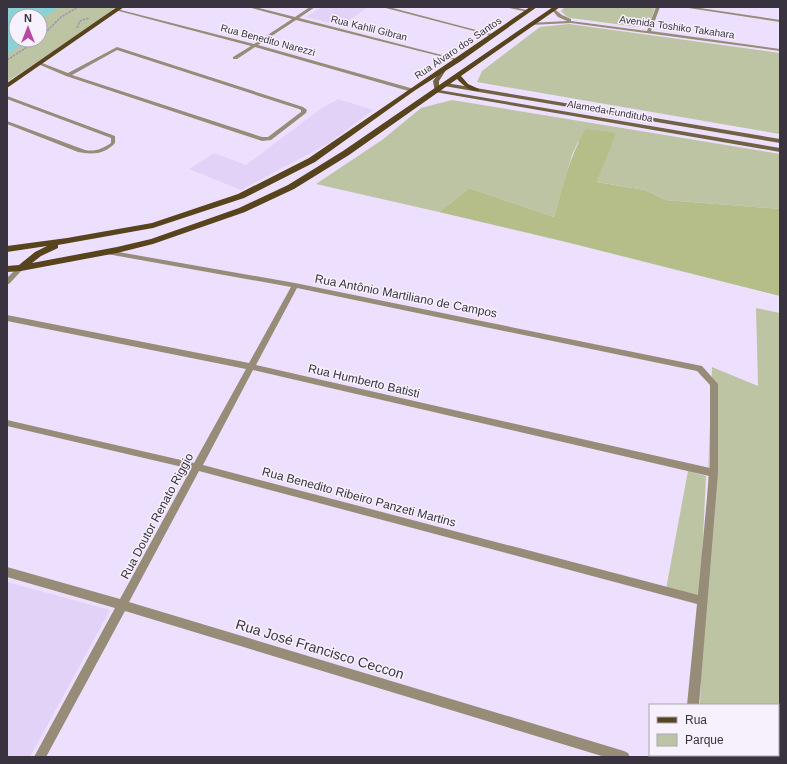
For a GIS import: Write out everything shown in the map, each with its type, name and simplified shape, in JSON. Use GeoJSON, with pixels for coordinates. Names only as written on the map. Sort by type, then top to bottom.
{"type":"FeatureCollection","features":[{"type":"Feature","properties":{"kind":"main road","name":"Rua Álvaro dos Santos"},"geometry":{"type":"LineString","coordinates":[[66,242],[153,225],[220,204],[257,188],[312,160],[331,148],[409,92],[459,60],[534,7]]}},
{"type":"Feature","properties":{"kind":"main road"},"geometry":{"type":"LineString","coordinates":[[7,86],[119,8]]}},
{"type":"Feature","properties":{"kind":"main road"},"geometry":{"type":"LineString","coordinates":[[409,92],[446,85],[530,24],[555,8]]}},
{"type":"Feature","properties":{"kind":"main road"},"geometry":{"type":"LineString","coordinates":[[7,269],[21,268],[107,252],[153,241],[242,210],[291,187],[346,154],[426,98],[436,88],[436,81],[444,70]]}},
{"type":"Feature","properties":{"kind":"main road"},"geometry":{"type":"LineString","coordinates":[[458,77],[466,85],[477,90]]}},
{"type":"Feature","properties":{"kind":"main road","name":"Alameda Fundituba"},"geometry":{"type":"LineString","coordinates":[[446,85],[780,141]]}},
{"type":"Feature","properties":{"kind":"main road","name":"Alameda Fundituba"},"geometry":{"type":"LineString","coordinates":[[436,88],[482,99],[780,150]]}},
{"type":"Feature","properties":{"kind":"main road"},"geometry":{"type":"LineString","coordinates":[[426,98],[449,96],[482,99]]}},
{"type":"Feature","properties":{"kind":"main road"},"geometry":{"type":"LineString","coordinates":[[331,148],[346,154]]}},
{"type":"Feature","properties":{"kind":"main road"},"geometry":{"type":"LineString","coordinates":[[7,249],[66,242]]}},
{"type":"Feature","properties":{"kind":"main road"},"geometry":{"type":"LineString","coordinates":[[21,268],[38,254],[66,242]]}},
{"type":"Feature","properties":{"kind":"street","name":"Rua Kahlil Gibran"},"geometry":{"type":"LineString","coordinates":[[250,7],[459,60]]}},
{"type":"Feature","properties":{"kind":"street"},"geometry":{"type":"LineString","coordinates":[[235,58],[313,7]]}},
{"type":"Feature","properties":{"kind":"street"},"geometry":{"type":"LineString","coordinates":[[384,7],[493,35]]}},
{"type":"Feature","properties":{"kind":"street"},"geometry":{"type":"LineString","coordinates":[[507,7],[528,11]]}},
{"type":"Feature","properties":{"kind":"street"},"geometry":{"type":"LineString","coordinates":[[649,32],[658,7]]}},
{"type":"Feature","properties":{"kind":"street"},"geometry":{"type":"LineString","coordinates":[[684,7],[780,21]]}},
{"type":"Feature","properties":{"kind":"street","name":"Rua Benedito Narezzi"},"geometry":{"type":"LineString","coordinates":[[119,8],[254,45],[409,92]]}},
{"type":"Feature","properties":{"kind":"street"},"geometry":{"type":"LineString","coordinates":[[555,8],[560,16],[572,22]]}},
{"type":"Feature","properties":{"kind":"street"},"geometry":{"type":"LineString","coordinates":[[530,24],[572,22]]}},
{"type":"Feature","properties":{"kind":"street","name":"Avenida Toshiko Takahara"},"geometry":{"type":"LineString","coordinates":[[572,22],[780,50]]}},
{"type":"Feature","properties":{"kind":"street"},"geometry":{"type":"LineString","coordinates":[[40,64],[68,75],[262,139],[269,139],[303,113],[304,110],[116,48],[68,75]]}},
{"type":"Feature","properties":{"kind":"street","name":"Rua Antônio Martiliano de Campos"},"geometry":{"type":"LineString","coordinates":[[107,252],[295,286],[699,368],[714,384],[714,473]]}},
{"type":"Feature","properties":{"kind":"street"},"geometry":{"type":"LineString","coordinates":[[7,282],[21,268]]}},
{"type":"Feature","properties":{"kind":"street","name":"Rua Doutor Renato Riggio"},"geometry":{"type":"LineString","coordinates":[[40,757],[295,286]]}},
{"type":"Feature","properties":{"kind":"street","name":"Rua Humberto Batisti"},"geometry":{"type":"LineString","coordinates":[[7,318],[251,367],[714,473]]}},
{"type":"Feature","properties":{"kind":"street","name":"Rua Benedito Ribeiro Panzeti Martins"},"geometry":{"type":"LineString","coordinates":[[7,423],[197,467],[703,601]]}},
{"type":"Feature","properties":{"kind":"street"},"geometry":{"type":"LineString","coordinates":[[694,704],[714,473]]}},
{"type":"Feature","properties":{"kind":"street","name":"Rua José Francisco Ceccon"},"geometry":{"type":"LineString","coordinates":[[7,572],[122,605],[624,757]]}},
{"type":"Feature","properties":{"kind":"lane"},"geometry":{"type":"LineString","coordinates":[[7,97],[108,135],[112,137],[113,143],[106,149],[97,153],[89,153],[80,151],[7,122]]}},
{"type":"Feature","properties":{"kind":"path"},"geometry":{"type":"LineString","coordinates":[[48,30],[61,17],[78,7]]}},
{"type":"Feature","properties":{"kind":"path"},"geometry":{"type":"LineString","coordinates":[[7,60],[26,48]]}},
{"type":"Feature","properties":{"kind":"shaded area"},"geometry":{"type":"Polygon","coordinates":[[[7,7],[60,7],[48,15],[48,8],[8,8],[8,48],[18,48],[7,55],[7,7]]]}},
{"type":"Feature","properties":{"kind":"shaded area"},"geometry":{"type":"Polygon","coordinates":[[[322,7],[368,7],[341,26],[306,17],[322,7]]]}},
{"type":"Feature","properties":{"kind":"shaded area"},"geometry":{"type":"Polygon","coordinates":[[[338,99],[373,110],[329,143],[241,190],[189,169],[214,153],[246,165],[322,108],[338,99]]]}},
{"type":"Feature","properties":{"kind":"shaded area"},"geometry":{"type":"Polygon","coordinates":[[[586,129],[616,133],[597,182],[645,190],[666,200],[780,209],[780,296],[570,243],[439,212],[469,188],[554,217],[575,150],[586,129]]]}},
{"type":"Feature","properties":{"kind":"shaded area"},"geometry":{"type":"Polygon","coordinates":[[[7,582],[110,610],[30,757],[7,757],[7,582]]]}},
{"type":"Feature","properties":{"kind":"green space"},"geometry":{"type":"Polygon","coordinates":[[[7,7],[116,7],[95,23],[7,82],[7,7]]]}},
{"type":"Feature","properties":{"kind":"green space"},"geometry":{"type":"Polygon","coordinates":[[[565,7],[655,7],[649,26],[639,27],[570,18],[561,11],[565,7]]]}},
{"type":"Feature","properties":{"kind":"green space"},"geometry":{"type":"Polygon","coordinates":[[[569,24],[780,53],[780,134],[477,82],[482,71],[540,27],[569,24]]]}},
{"type":"Feature","properties":{"kind":"green space"},"geometry":{"type":"Polygon","coordinates":[[[452,100],[780,154],[780,209],[666,200],[645,190],[597,182],[608,152],[578,142],[572,155],[554,217],[469,188],[439,212],[316,184],[382,140],[421,108],[452,100]]]}},
{"type":"Feature","properties":{"kind":"green space"},"geometry":{"type":"Polygon","coordinates":[[[756,308],[780,313],[780,757],[698,757],[779,756],[779,704],[700,704],[712,367],[758,386],[756,308]]]}},
{"type":"Feature","properties":{"kind":"green space"},"geometry":{"type":"Polygon","coordinates":[[[688,471],[706,476],[700,598],[666,589],[688,471]]]}}]}
